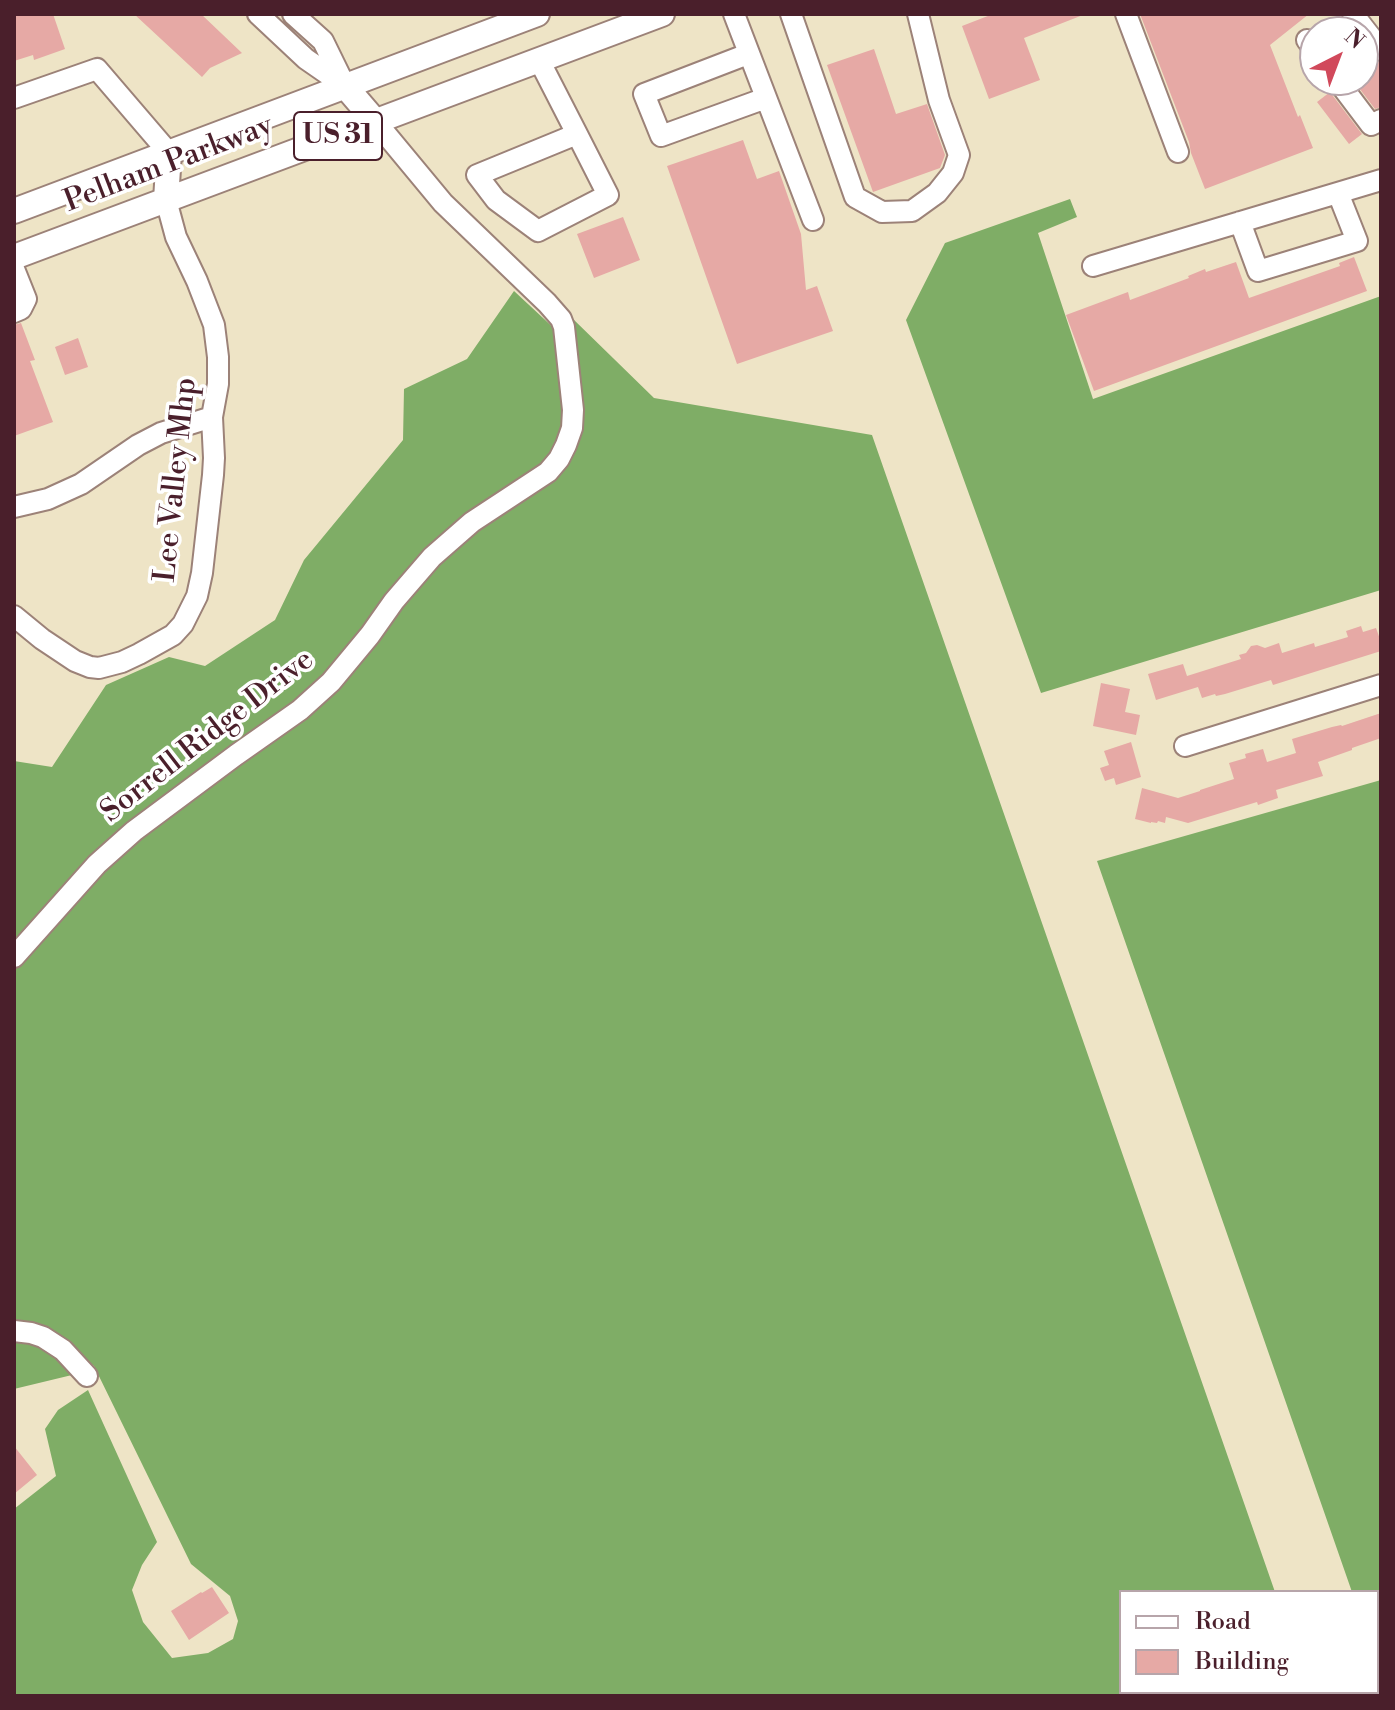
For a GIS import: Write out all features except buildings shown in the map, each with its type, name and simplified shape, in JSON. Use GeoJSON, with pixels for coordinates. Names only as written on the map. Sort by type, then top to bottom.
{"type":"FeatureCollection","features":[{"type":"Feature","properties":{"kind":"main road","name":"Pelham Parkway"},"geometry":{"type":"LineString","coordinates":[[14,211],[537,14]]}},
{"type":"Feature","properties":{"kind":"main road","name":"Pelham Parkway"},"geometry":{"type":"LineString","coordinates":[[14,257],[662,14]]}},
{"type":"Feature","properties":{"kind":"main road"},"geometry":{"type":"LineString","coordinates":[[345,86],[375,121]]}},
{"type":"Feature","properties":{"kind":"main road"},"geometry":{"type":"LineString","coordinates":[[166,200],[169,153]]}},
{"type":"Feature","properties":{"kind":"street"},"geometry":{"type":"LineString","coordinates":[[258,14],[306,59],[345,86]]}},
{"type":"Feature","properties":{"kind":"street"},"geometry":{"type":"LineString","coordinates":[[293,14],[323,41],[345,86]]}},
{"type":"Feature","properties":{"kind":"street"},"geometry":{"type":"LineString","coordinates":[[734,14],[813,220]]}},
{"type":"Feature","properties":{"kind":"street"},"geometry":{"type":"LineString","coordinates":[[791,14],[855,197],[882,212],[912,211],[937,193],[953,173],[959,155],[939,100],[918,14]]}},
{"type":"Feature","properties":{"kind":"street"},"geometry":{"type":"LineString","coordinates":[[1126,14],[1178,152]]}},
{"type":"Feature","properties":{"kind":"street"},"geometry":{"type":"LineString","coordinates":[[1353,14],[1381,50]]}},
{"type":"Feature","properties":{"kind":"street"},"geometry":{"type":"LineString","coordinates":[[748,54],[644,94],[661,136],[766,98]]}},
{"type":"Feature","properties":{"kind":"street"},"geometry":{"type":"LineString","coordinates":[[539,60],[577,134],[608,195],[538,231],[496,200],[477,175],[577,134]]}},
{"type":"Feature","properties":{"kind":"street"},"geometry":{"type":"LineString","coordinates":[[14,98],[97,69],[169,153]]}},
{"type":"Feature","properties":{"kind":"street"},"geometry":{"type":"LineString","coordinates":[[1349,96],[1371,125],[1381,120]]}},
{"type":"Feature","properties":{"kind":"street","name":"Sorrell Ridge Drive"},"geometry":{"type":"LineString","coordinates":[[14,957],[97,864],[134,831],[300,710],[331,682],[432,557],[472,522],[548,472],[566,445],[572,428],[573,410],[561,319],[443,203],[375,121]]}},
{"type":"Feature","properties":{"kind":"street"},"geometry":{"type":"LineString","coordinates":[[1093,266],[1381,180]]}},
{"type":"Feature","properties":{"kind":"street"},"geometry":{"type":"LineString","coordinates":[[1240,222],[1258,271],[1357,241],[1338,193]]}},
{"type":"Feature","properties":{"kind":"street","name":"Lee Valley Mhp"},"geometry":{"type":"LineString","coordinates":[[14,616],[75,661],[99,668],[122,662],[173,635],[197,596],[214,458],[212,417],[218,384],[218,357],[214,325],[184,256],[166,200]]}},
{"type":"Feature","properties":{"kind":"street"},"geometry":{"type":"LineString","coordinates":[[14,269],[26,299],[21,309],[14,312]]}},
{"type":"Feature","properties":{"kind":"street"},"geometry":{"type":"LineString","coordinates":[[14,507],[48,499],[81,484],[161,433],[212,417]]}},
{"type":"Feature","properties":{"kind":"street"},"geometry":{"type":"LineString","coordinates":[[1185,746],[1381,685]]}},
{"type":"Feature","properties":{"kind":"street"},"geometry":{"type":"LineString","coordinates":[[14,1331],[43,1337],[63,1350],[87,1376]]}},
{"type":"Feature","properties":{"kind":"green space"},"geometry":{"type":"Polygon","coordinates":[[[1070,199],[1077,217],[1038,233],[1093,399],[1381,296],[1381,590],[1041,693],[906,320],[945,243],[1070,199]]]}},
{"type":"Feature","properties":{"kind":"green space"},"geometry":{"type":"Polygon","coordinates":[[[514,291],[557,331],[567,425],[556,453],[528,480],[475,513],[295,707],[130,823],[75,873],[14,941],[14,761],[52,767],[106,685],[169,657],[205,666],[275,620],[304,560],[403,440],[404,389],[467,359],[514,291]]]}},
{"type":"Feature","properties":{"kind":"green space"},"geometry":{"type":"Polygon","coordinates":[[[572,318],[654,398],[872,435],[1274,1590],[1119,1590],[1119,1694],[1311,1696],[14,1696],[14,1509],[56,1476],[45,1429],[58,1410],[88,1390],[157,1542],[142,1565],[132,1590],[143,1622],[172,1658],[208,1653],[233,1639],[238,1621],[230,1596],[191,1564],[94,1366],[61,1341],[14,1324],[14,968],[87,884],[138,837],[303,718],[417,582],[578,435],[582,400],[572,318]]]}},
{"type":"Feature","properties":{"kind":"green space"},"geometry":{"type":"Polygon","coordinates":[[[1381,780],[1381,1676],[1379,1590],[1351,1590],[1097,861],[1381,780]]]}},
{"type":"Feature","properties":{"kind":"green space"},"geometry":{"type":"Polygon","coordinates":[[[14,1338],[33,1341],[66,1361],[72,1375],[14,1389],[14,1338]]]}}]}
